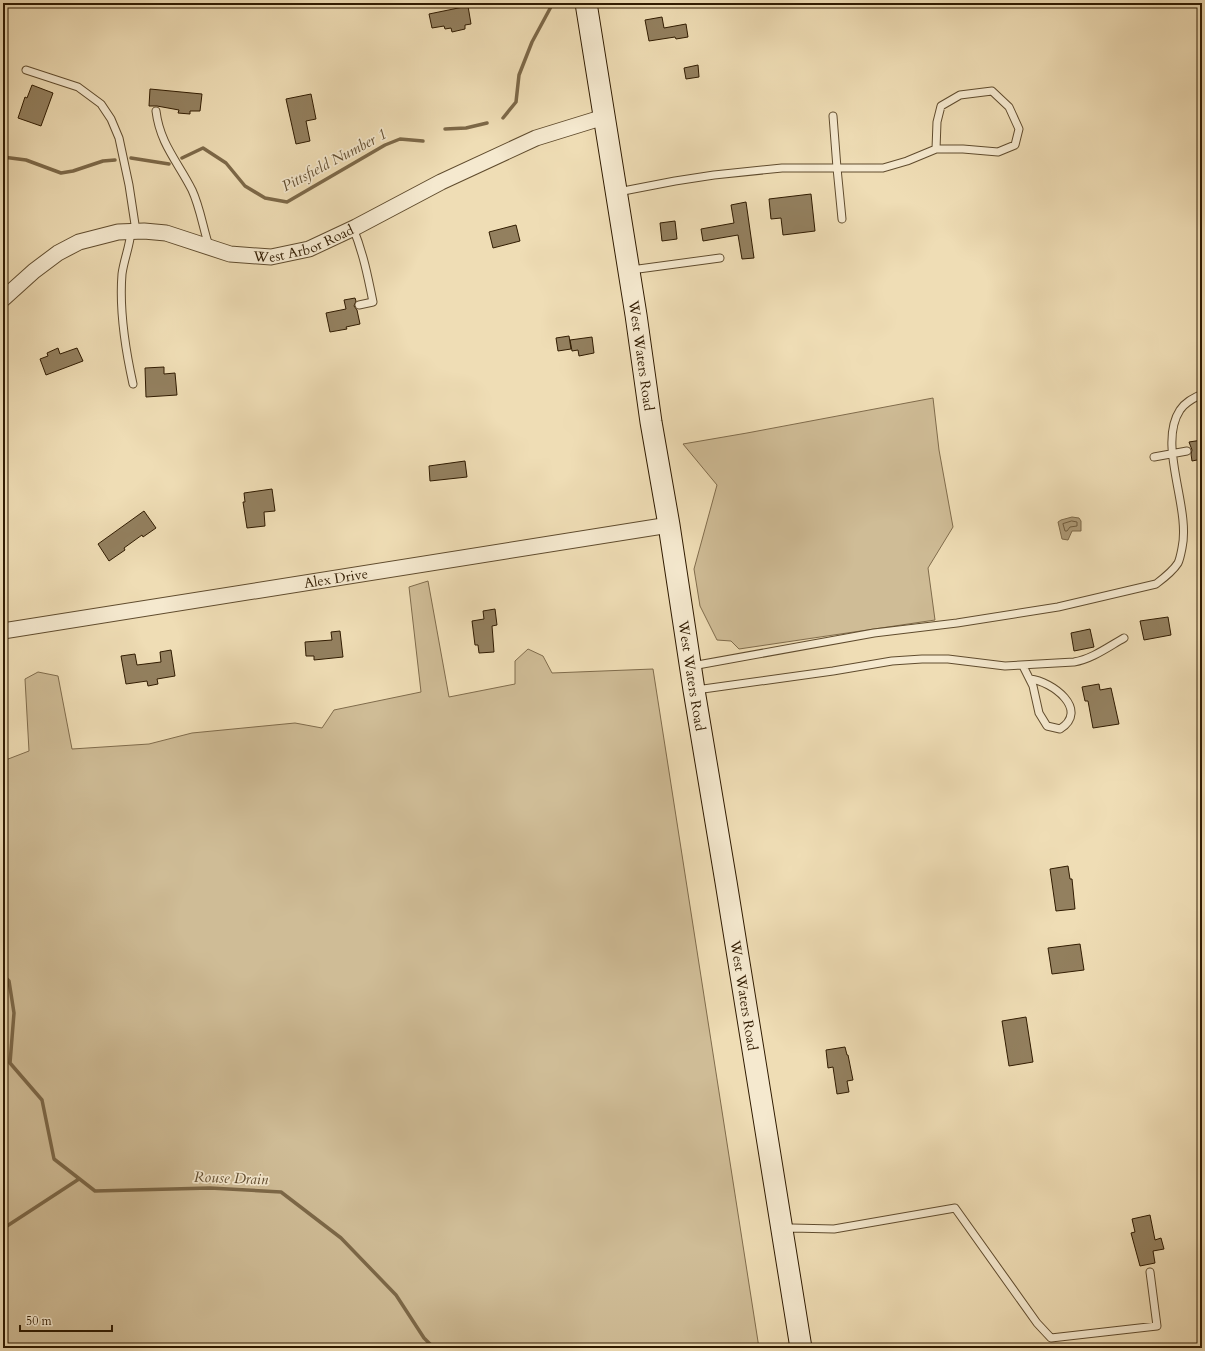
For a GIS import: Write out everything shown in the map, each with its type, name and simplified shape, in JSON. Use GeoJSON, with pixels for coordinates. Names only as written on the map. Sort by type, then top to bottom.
{"type":"FeatureCollection","features":[{"type":"Feature","properties":{"kind":"street","name":"West Waters Road"},"geometry":{"type":"LineString","coordinates":[[586,3],[690,666],[801,1348]]}},
{"type":"Feature","properties":{"kind":"street","name":"West Arbor Road"},"geometry":{"type":"LineString","coordinates":[[3,299],[34,271],[58,253],[79,242],[118,232],[134,231],[166,233],[230,254],[271,257],[309,249],[441,182],[536,138],[604,117]]}},
{"type":"Feature","properties":{"kind":"street","name":"Alex Drive"},"geometry":{"type":"LineString","coordinates":[[3,631],[668,525]]}},
{"type":"Feature","properties":{"kind":"lane"},"geometry":{"type":"LineString","coordinates":[[26,70],[78,86],[101,104],[111,119],[119,138],[129,185],[134,231],[123,271],[120,297],[126,348],[133,384]]}},
{"type":"Feature","properties":{"kind":"lane"},"geometry":{"type":"LineString","coordinates":[[616,192],[714,175],[782,168],[883,168],[907,161],[936,149],[963,149],[998,152],[1015,145],[1019,129],[1010,106],[992,91],[960,95],[941,106],[937,122],[936,149]]}},
{"type":"Feature","properties":{"kind":"lane"},"geometry":{"type":"LineString","coordinates":[[156,111],[158,124],[165,143],[192,190],[209,247]]}},
{"type":"Feature","properties":{"kind":"lane"},"geometry":{"type":"LineString","coordinates":[[833,116],[842,219]]}},
{"type":"Feature","properties":{"kind":"lane"},"geometry":{"type":"LineString","coordinates":[[353,228],[366,266],[373,302],[359,305]]}},
{"type":"Feature","properties":{"kind":"lane"},"geometry":{"type":"LineString","coordinates":[[629,270],[720,258]]}},
{"type":"Feature","properties":{"kind":"lane"},"geometry":{"type":"LineString","coordinates":[[690,666],[874,633],[957,623],[1058,607],[1156,584],[1166,576],[1178,562],[1183,540],[1183,518],[1172,444],[1173,425],[1180,409],[1189,401],[1202,394]]}},
{"type":"Feature","properties":{"kind":"lane"},"geometry":{"type":"LineString","coordinates":[[1154,457],[1187,451]]}},
{"type":"Feature","properties":{"kind":"lane"},"geometry":{"type":"LineString","coordinates":[[694,690],[892,661],[915,659],[948,659],[1005,666],[1023,666],[1084,660],[1124,638]]}},
{"type":"Feature","properties":{"kind":"lane"},"geometry":{"type":"LineString","coordinates":[[1023,666],[1030,679],[1039,713],[1047,726],[1060,729],[1068,724],[1072,716],[1071,707],[1065,698],[1052,686],[1038,680],[1030,679]]}},
{"type":"Feature","properties":{"kind":"lane"},"geometry":{"type":"LineString","coordinates":[[782,1230],[792,1228],[834,1229],[955,1208],[1037,1323],[1051,1338],[1157,1326],[1150,1272]]}},
{"type":"Feature","properties":{"kind":"shaded area"},"geometry":{"type":"Polygon","coordinates":[[[933,398],[939,450],[953,527],[928,568],[935,620],[739,649],[731,641],[717,640],[700,606],[694,569],[717,485],[683,444],[933,398]]]}},
{"type":"Feature","properties":{"kind":"shaded area"},"geometry":{"type":"Polygon","coordinates":[[[428,581],[449,697],[515,684],[515,661],[528,649],[543,656],[552,673],[653,669],[759,1348],[3,1348],[3,761],[29,751],[25,679],[38,672],[58,676],[72,749],[149,744],[192,733],[295,723],[322,728],[334,710],[421,692],[409,587],[428,581]]]}},
{"type":"Feature","properties":{"kind":"water"},"geometry":{"type":"Polygon","coordinates":[[[1072,517],[1079,518],[1081,521],[1081,531],[1072,531],[1068,540],[1062,539],[1058,522],[1072,517]]]}},
{"type":"Feature","properties":{"kind":"building"},"geometry":{"type":"Polygon","coordinates":[[[468,6],[471,24],[465,25],[465,29],[452,32],[451,28],[445,29],[444,26],[432,28],[429,14],[468,6]]]}},
{"type":"Feature","properties":{"kind":"building"},"geometry":{"type":"Polygon","coordinates":[[[662,17],[664,28],[686,24],[688,37],[676,39],[675,37],[649,41],[645,20],[662,17]]]}},
{"type":"Feature","properties":{"kind":"building"},"geometry":{"type":"Polygon","coordinates":[[[698,65],[699,77],[686,79],[684,68],[698,65]]]}},
{"type":"Feature","properties":{"kind":"building"},"geometry":{"type":"Polygon","coordinates":[[[32,85],[53,93],[41,126],[18,118],[25,97],[27,98],[32,85]]]}},
{"type":"Feature","properties":{"kind":"building"},"geometry":{"type":"Polygon","coordinates":[[[150,89],[202,94],[200,111],[190,111],[190,114],[178,113],[179,110],[149,106],[150,89]]]}},
{"type":"Feature","properties":{"kind":"building"},"geometry":{"type":"Polygon","coordinates":[[[311,94],[316,119],[306,121],[310,141],[296,144],[286,99],[311,94]]]}},
{"type":"Feature","properties":{"kind":"building"},"geometry":{"type":"Polygon","coordinates":[[[811,194],[815,231],[783,235],[781,218],[771,219],[769,199],[811,194]]]}},
{"type":"Feature","properties":{"kind":"building"},"geometry":{"type":"Polygon","coordinates":[[[746,202],[754,258],[742,259],[738,235],[703,241],[701,229],[734,223],[731,205],[746,202]]]}},
{"type":"Feature","properties":{"kind":"building"},"geometry":{"type":"Polygon","coordinates":[[[675,221],[677,239],[662,241],[660,223],[675,221]]]}},
{"type":"Feature","properties":{"kind":"building"},"geometry":{"type":"Polygon","coordinates":[[[516,225],[520,241],[493,248],[489,232],[516,225]]]}},
{"type":"Feature","properties":{"kind":"building"},"geometry":{"type":"Polygon","coordinates":[[[355,298],[356,301],[354,306],[357,310],[360,324],[346,327],[347,329],[330,332],[326,313],[346,309],[344,300],[355,298]]]}},
{"type":"Feature","properties":{"kind":"building"},"geometry":{"type":"Polygon","coordinates":[[[569,336],[571,349],[558,351],[556,338],[569,336]]]}},
{"type":"Feature","properties":{"kind":"building"},"geometry":{"type":"Polygon","coordinates":[[[592,337],[594,353],[579,356],[578,350],[572,351],[570,340],[592,337]]]}},
{"type":"Feature","properties":{"kind":"building"},"geometry":{"type":"Polygon","coordinates":[[[58,348],[60,354],[77,348],[83,361],[46,375],[40,359],[48,356],[47,353],[58,348]]]}},
{"type":"Feature","properties":{"kind":"building"},"geometry":{"type":"Polygon","coordinates":[[[164,367],[164,374],[175,373],[177,395],[146,397],[145,368],[164,367]]]}},
{"type":"Feature","properties":{"kind":"building"},"geometry":{"type":"Polygon","coordinates":[[[1202,440],[1202,459],[1192,461],[1192,450],[1189,442],[1202,440]]]}},
{"type":"Feature","properties":{"kind":"building"},"geometry":{"type":"Polygon","coordinates":[[[465,461],[467,477],[430,481],[429,466],[465,461]]]}},
{"type":"Feature","properties":{"kind":"building"},"geometry":{"type":"Polygon","coordinates":[[[272,489],[275,511],[264,512],[265,526],[247,528],[243,502],[245,502],[244,493],[272,489]]]}},
{"type":"Feature","properties":{"kind":"building"},"geometry":{"type":"Polygon","coordinates":[[[144,511],[156,528],[143,537],[142,535],[124,548],[125,550],[109,561],[98,544],[144,511]]]}},
{"type":"Feature","properties":{"kind":"building"},"geometry":{"type":"Polygon","coordinates":[[[495,609],[497,625],[492,626],[494,652],[479,653],[478,645],[475,645],[472,621],[484,619],[483,611],[495,609]]]}},
{"type":"Feature","properties":{"kind":"building"},"geometry":{"type":"Polygon","coordinates":[[[1168,617],[1171,635],[1144,640],[1140,621],[1168,617]]]}},
{"type":"Feature","properties":{"kind":"building"},"geometry":{"type":"Polygon","coordinates":[[[1090,629],[1094,647],[1074,651],[1071,633],[1090,629]]]}},
{"type":"Feature","properties":{"kind":"building"},"geometry":{"type":"Polygon","coordinates":[[[340,631],[343,657],[314,660],[314,656],[306,656],[305,642],[332,640],[331,632],[340,631]]]}},
{"type":"Feature","properties":{"kind":"building"},"geometry":{"type":"Polygon","coordinates":[[[171,650],[175,676],[157,679],[158,684],[148,686],[147,681],[126,684],[121,656],[135,654],[137,665],[161,662],[160,652],[171,650]]]}},
{"type":"Feature","properties":{"kind":"building"},"geometry":{"type":"Polygon","coordinates":[[[1099,684],[1100,690],[1111,688],[1119,724],[1093,728],[1088,701],[1085,701],[1082,687],[1099,684]]]}},
{"type":"Feature","properties":{"kind":"building"},"geometry":{"type":"Polygon","coordinates":[[[1068,866],[1070,879],[1072,879],[1075,909],[1056,911],[1050,869],[1068,866]]]}},
{"type":"Feature","properties":{"kind":"building"},"geometry":{"type":"Polygon","coordinates":[[[1080,944],[1084,970],[1052,974],[1048,948],[1080,944]]]}},
{"type":"Feature","properties":{"kind":"building"},"geometry":{"type":"Polygon","coordinates":[[[1026,1017],[1033,1062],[1009,1066],[1002,1021],[1026,1017]]]}},
{"type":"Feature","properties":{"kind":"building"},"geometry":{"type":"Polygon","coordinates":[[[845,1047],[853,1080],[847,1081],[849,1092],[837,1094],[833,1067],[828,1068],[826,1050],[845,1047]]]}},
{"type":"Feature","properties":{"kind":"building"},"geometry":{"type":"Polygon","coordinates":[[[1150,1215],[1155,1240],[1161,1238],[1164,1249],[1153,1251],[1155,1263],[1140,1266],[1131,1233],[1135,1232],[1132,1219],[1150,1215]]]}},
{"type":"Feature","properties":{"kind":"waterway","name":"Pittsfield Number 1"},"geometry":{"type":"LineString","coordinates":[[503,118],[516,102],[519,75],[532,42],[553,3]]}},
{"type":"Feature","properties":{"kind":"waterway"},"geometry":{"type":"LineString","coordinates":[[445,129],[466,128],[487,123]]}},
{"type":"Feature","properties":{"kind":"waterway","name":"Pittsfield Number 1"},"geometry":{"type":"LineString","coordinates":[[182,158],[203,148],[226,163],[245,186],[265,198],[287,202],[385,145],[400,139],[423,141]]}},
{"type":"Feature","properties":{"kind":"waterway","name":"Pittsfield Number 1"},"geometry":{"type":"LineString","coordinates":[[3,157],[26,160],[61,173],[73,171],[103,161],[115,160]]}},
{"type":"Feature","properties":{"kind":"waterway","name":"Pittsfield Number 1"},"geometry":{"type":"LineString","coordinates":[[131,158],[169,164]]}},
{"type":"Feature","properties":{"kind":"waterway","name":"Rouse Drain"},"geometry":{"type":"LineString","coordinates":[[3,975],[9,981],[14,1013],[10,1063],[42,1100],[54,1159],[95,1191],[210,1188],[281,1192],[341,1238],[396,1295],[424,1338],[434,1348]]}},
{"type":"Feature","properties":{"kind":"waterway","name":"Rouse Drain"},"geometry":{"type":"LineString","coordinates":[[3,1225],[7,1226],[79,1179]]}}]}
